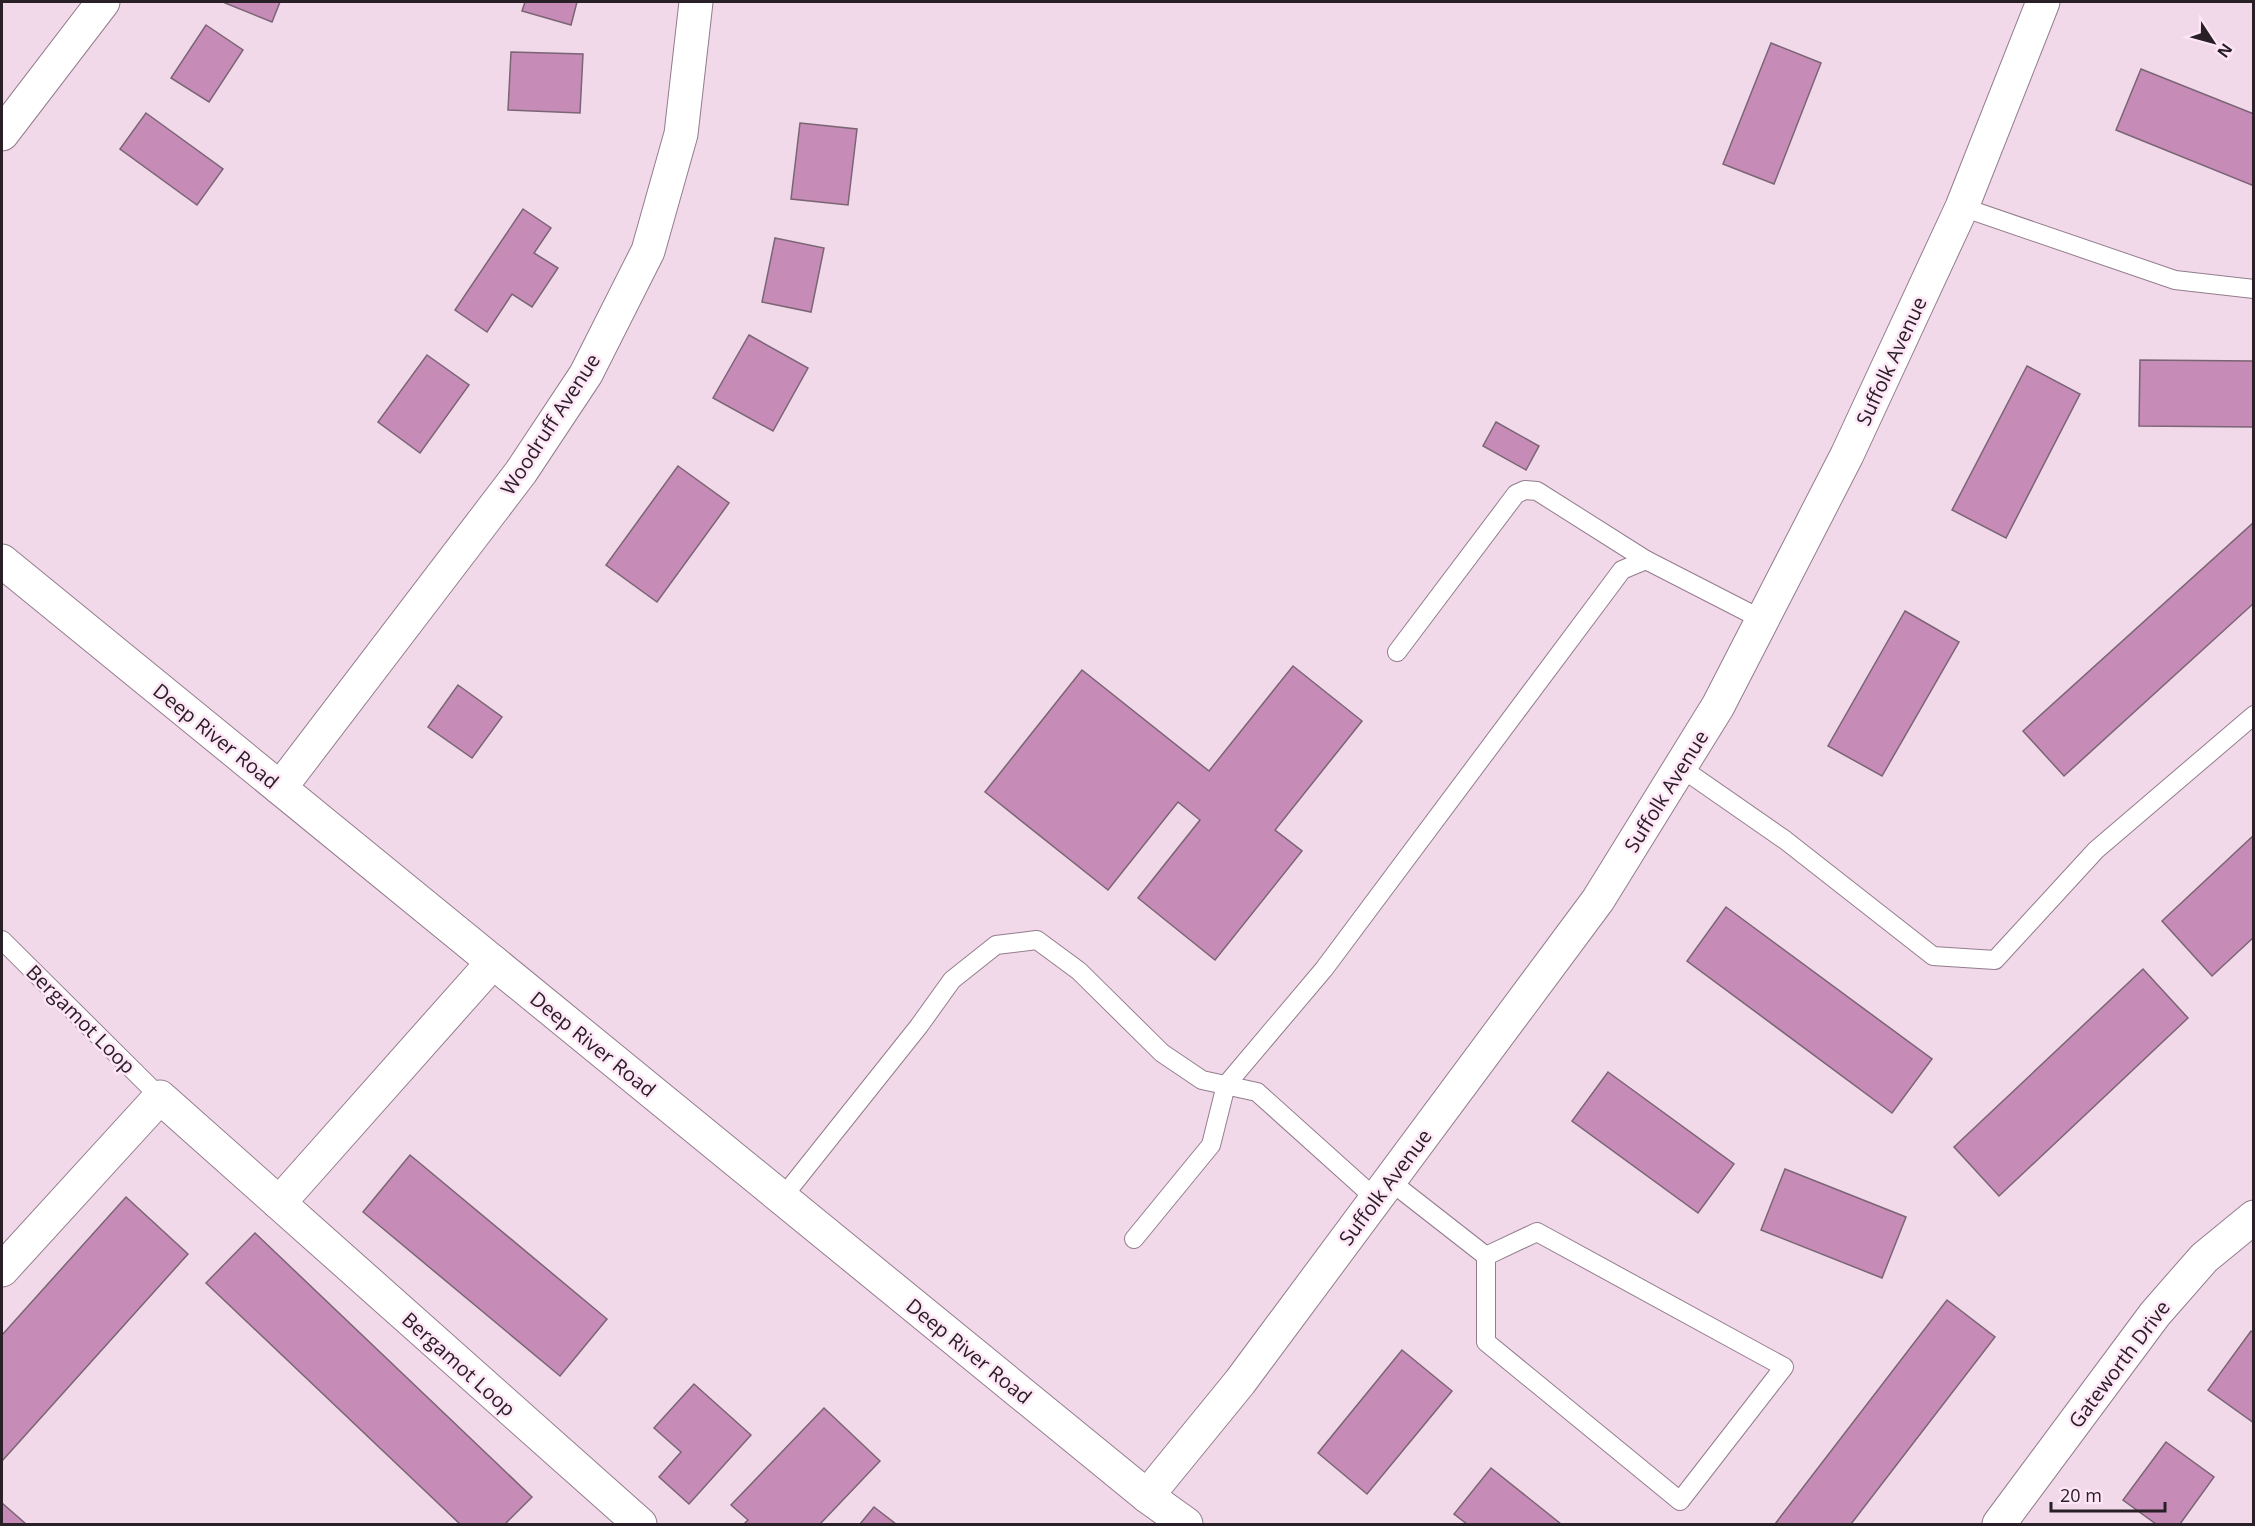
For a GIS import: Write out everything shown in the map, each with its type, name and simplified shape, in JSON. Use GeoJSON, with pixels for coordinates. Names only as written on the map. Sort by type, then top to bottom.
{"type":"FeatureCollection","features":[{"type":"Feature","properties":{"kind":"street"},"geometry":{"type":"LineString","coordinates":[[2,135],[103,2]]}},
{"type":"Feature","properties":{"kind":"street","name":"Woodruff Avenue"},"geometry":{"type":"LineString","coordinates":[[280,788],[521,472],[586,374],[648,251],[681,134],[696,2]]}},
{"type":"Feature","properties":{"kind":"street","name":"Suffolk Avenue"},"geometry":{"type":"LineString","coordinates":[[1147,1496],[1240,1382],[1598,900],[1718,706],[1847,455],[1962,207],[2043,2]]}},
{"type":"Feature","properties":{"kind":"street","name":"Deep River Road"},"geometry":{"type":"LineString","coordinates":[[2,561],[1147,1496],[1186,1524]]}},
{"type":"Feature","properties":{"kind":"street"},"geometry":{"type":"LineString","coordinates":[[279,1203],[492,962]]}},
{"type":"Feature","properties":{"kind":"street"},"geometry":{"type":"LineString","coordinates":[[2,1270],[160,1097]]}},
{"type":"Feature","properties":{"kind":"street","name":"Bergamot Loop"},"geometry":{"type":"LineString","coordinates":[[160,1097],[640,1524]]}},
{"type":"Feature","properties":{"kind":"street","name":"Gateworth Drive"},"geometry":{"type":"LineString","coordinates":[[1999,1524],[2155,1314],[2204,1258],[2253,1217]]}},
{"type":"Feature","properties":{"kind":"lane"},"geometry":{"type":"LineString","coordinates":[[1962,207],[2175,280],[2253,288]]}},
{"type":"Feature","properties":{"kind":"lane"},"geometry":{"type":"LineString","coordinates":[[1397,652],[1516,494],[1525,490],[1537,491],[1646,560],[1763,620]]}},
{"type":"Feature","properties":{"kind":"lane"},"geometry":{"type":"LineString","coordinates":[[1134,1239],[1211,1145],[1226,1085],[1324,969],[1622,570],[1646,560]]}},
{"type":"Feature","properties":{"kind":"lane"},"geometry":{"type":"LineString","coordinates":[[1680,767],[1785,840],[1933,956],[1995,960],[2096,850],[2253,715]]}},
{"type":"Feature","properties":{"kind":"lane","name":"Bergamot Loop"},"geometry":{"type":"LineString","coordinates":[[2,940],[160,1097]]}},
{"type":"Feature","properties":{"kind":"lane"},"geometry":{"type":"LineString","coordinates":[[782,1198],[919,1026],[952,980],[996,945],[1037,940],[1079,970],[1162,1053],[1202,1080],[1257,1092],[1383,1190],[1486,1256]]}},
{"type":"Feature","properties":{"kind":"lane"},"geometry":{"type":"LineString","coordinates":[[1537,1232],[1784,1367],[1680,1501],[1486,1342],[1486,1256],[1537,1232]]}},
{"type":"Feature","properties":{"kind":"building"},"geometry":{"type":"Polygon","coordinates":[[[226,2],[280,2],[272,22],[226,2]]]}},
{"type":"Feature","properties":{"kind":"building"},"geometry":{"type":"Polygon","coordinates":[[[525,2],[577,2],[571,25],[522,11],[525,2]]]}},
{"type":"Feature","properties":{"kind":"building"},"geometry":{"type":"Polygon","coordinates":[[[206,25],[243,50],[209,102],[171,78],[206,25]]]}},
{"type":"Feature","properties":{"kind":"building"},"geometry":{"type":"Polygon","coordinates":[[[1771,43],[1821,63],[1774,184],[1723,164],[1771,43]]]}},
{"type":"Feature","properties":{"kind":"building"},"geometry":{"type":"Polygon","coordinates":[[[511,52],[583,54],[580,113],[508,110],[511,52]]]}},
{"type":"Feature","properties":{"kind":"building"},"geometry":{"type":"Polygon","coordinates":[[[2141,69],[2254,114],[2254,186],[2116,130],[2141,69]]]}},
{"type":"Feature","properties":{"kind":"building"},"geometry":{"type":"Polygon","coordinates":[[[146,113],[223,169],[197,205],[120,149],[146,113]]]}},
{"type":"Feature","properties":{"kind":"building"},"geometry":{"type":"Polygon","coordinates":[[[800,123],[857,129],[848,205],[791,199],[800,123]]]}},
{"type":"Feature","properties":{"kind":"building"},"geometry":{"type":"Polygon","coordinates":[[[523,209],[551,228],[534,253],[558,268],[532,307],[512,294],[487,332],[455,310],[523,209]]]}},
{"type":"Feature","properties":{"kind":"building"},"geometry":{"type":"Polygon","coordinates":[[[775,238],[824,248],[811,312],[762,302],[775,238]]]}},
{"type":"Feature","properties":{"kind":"building"},"geometry":{"type":"Polygon","coordinates":[[[749,335],[808,368],[773,431],[713,398],[749,335]]]}},
{"type":"Feature","properties":{"kind":"building"},"geometry":{"type":"Polygon","coordinates":[[[427,355],[469,385],[420,453],[378,422],[427,355]]]}},
{"type":"Feature","properties":{"kind":"building"},"geometry":{"type":"Polygon","coordinates":[[[2140,360],[2254,361],[2254,427],[2139,426],[2140,360]]]}},
{"type":"Feature","properties":{"kind":"building"},"geometry":{"type":"Polygon","coordinates":[[[2027,366],[2080,394],[2006,538],[1952,510],[2027,366]]]}},
{"type":"Feature","properties":{"kind":"building"},"geometry":{"type":"Polygon","coordinates":[[[1496,422],[1539,446],[1526,470],[1483,446],[1496,422]]]}},
{"type":"Feature","properties":{"kind":"building"},"geometry":{"type":"Polygon","coordinates":[[[678,466],[729,503],[657,602],[606,565],[678,466]]]}},
{"type":"Feature","properties":{"kind":"building"},"geometry":{"type":"Polygon","coordinates":[[[2253,523],[2254,603],[2064,776],[2023,731],[2253,523]]]}},
{"type":"Feature","properties":{"kind":"building"},"geometry":{"type":"Polygon","coordinates":[[[1905,611],[1959,642],[1882,776],[1828,746],[1905,611]]]}},
{"type":"Feature","properties":{"kind":"building"},"geometry":{"type":"Polygon","coordinates":[[[1293,666],[1362,721],[1275,830],[1302,851],[1215,960],[1138,898],[1200,820],[1178,802],[1108,890],[985,792],[1082,670],[1209,771],[1293,666]]]}},
{"type":"Feature","properties":{"kind":"building"},"geometry":{"type":"Polygon","coordinates":[[[458,685],[502,717],[472,758],[428,727],[458,685]]]}},
{"type":"Feature","properties":{"kind":"building"},"geometry":{"type":"Polygon","coordinates":[[[2254,835],[2254,937],[2212,976],[2162,921],[2254,835]]]}},
{"type":"Feature","properties":{"kind":"building"},"geometry":{"type":"Polygon","coordinates":[[[1726,907],[1932,1059],[1892,1113],[1687,961],[1726,907]]]}},
{"type":"Feature","properties":{"kind":"building"},"geometry":{"type":"Polygon","coordinates":[[[2143,969],[2188,1018],[1999,1196],[1954,1147],[2143,969]]]}},
{"type":"Feature","properties":{"kind":"building"},"geometry":{"type":"Polygon","coordinates":[[[1608,1072],[1734,1164],[1698,1213],[1572,1121],[1608,1072]]]}},
{"type":"Feature","properties":{"kind":"building"},"geometry":{"type":"Polygon","coordinates":[[[410,1155],[607,1319],[560,1376],[363,1212],[410,1155]]]}},
{"type":"Feature","properties":{"kind":"building"},"geometry":{"type":"Polygon","coordinates":[[[1785,1169],[1906,1217],[1882,1278],[1761,1230],[1785,1169]]]}},
{"type":"Feature","properties":{"kind":"building"},"geometry":{"type":"Polygon","coordinates":[[[126,1197],[188,1254],[2,1461],[2,1335],[126,1197]]]}},
{"type":"Feature","properties":{"kind":"building"},"geometry":{"type":"Polygon","coordinates":[[[255,1233],[532,1497],[505,1524],[460,1524],[206,1283],[255,1233]]]}},
{"type":"Feature","properties":{"kind":"building"},"geometry":{"type":"Polygon","coordinates":[[[1947,1300],[1995,1337],[1851,1524],[1775,1524],[1947,1300]]]}},
{"type":"Feature","properties":{"kind":"building"},"geometry":{"type":"Polygon","coordinates":[[[2251,1331],[2254,1333],[2254,1423],[2208,1390],[2251,1331]]]}},
{"type":"Feature","properties":{"kind":"building"},"geometry":{"type":"Polygon","coordinates":[[[1402,1350],[1452,1391],[1367,1494],[1318,1453],[1402,1350]]]}},
{"type":"Feature","properties":{"kind":"building"},"geometry":{"type":"Polygon","coordinates":[[[694,1384],[751,1435],[689,1504],[659,1477],[681,1452],[654,1428],[694,1384]]]}},
{"type":"Feature","properties":{"kind":"building"},"geometry":{"type":"Polygon","coordinates":[[[824,1408],[880,1461],[820,1524],[744,1524],[748,1520],[731,1505],[824,1408]]]}},
{"type":"Feature","properties":{"kind":"building"},"geometry":{"type":"Polygon","coordinates":[[[2166,1442],[2214,1477],[2180,1524],[2156,1524],[2123,1500],[2166,1442]]]}},
{"type":"Feature","properties":{"kind":"building"},"geometry":{"type":"Polygon","coordinates":[[[1491,1468],[1561,1524],[1467,1524],[1454,1514],[1491,1468]]]}},
{"type":"Feature","properties":{"kind":"building"},"geometry":{"type":"Polygon","coordinates":[[[2,1503],[26,1524],[2,1524],[2,1503]]]}},
{"type":"Feature","properties":{"kind":"building"},"geometry":{"type":"Polygon","coordinates":[[[874,1507],[896,1524],[860,1524],[874,1507]]]}}]}
